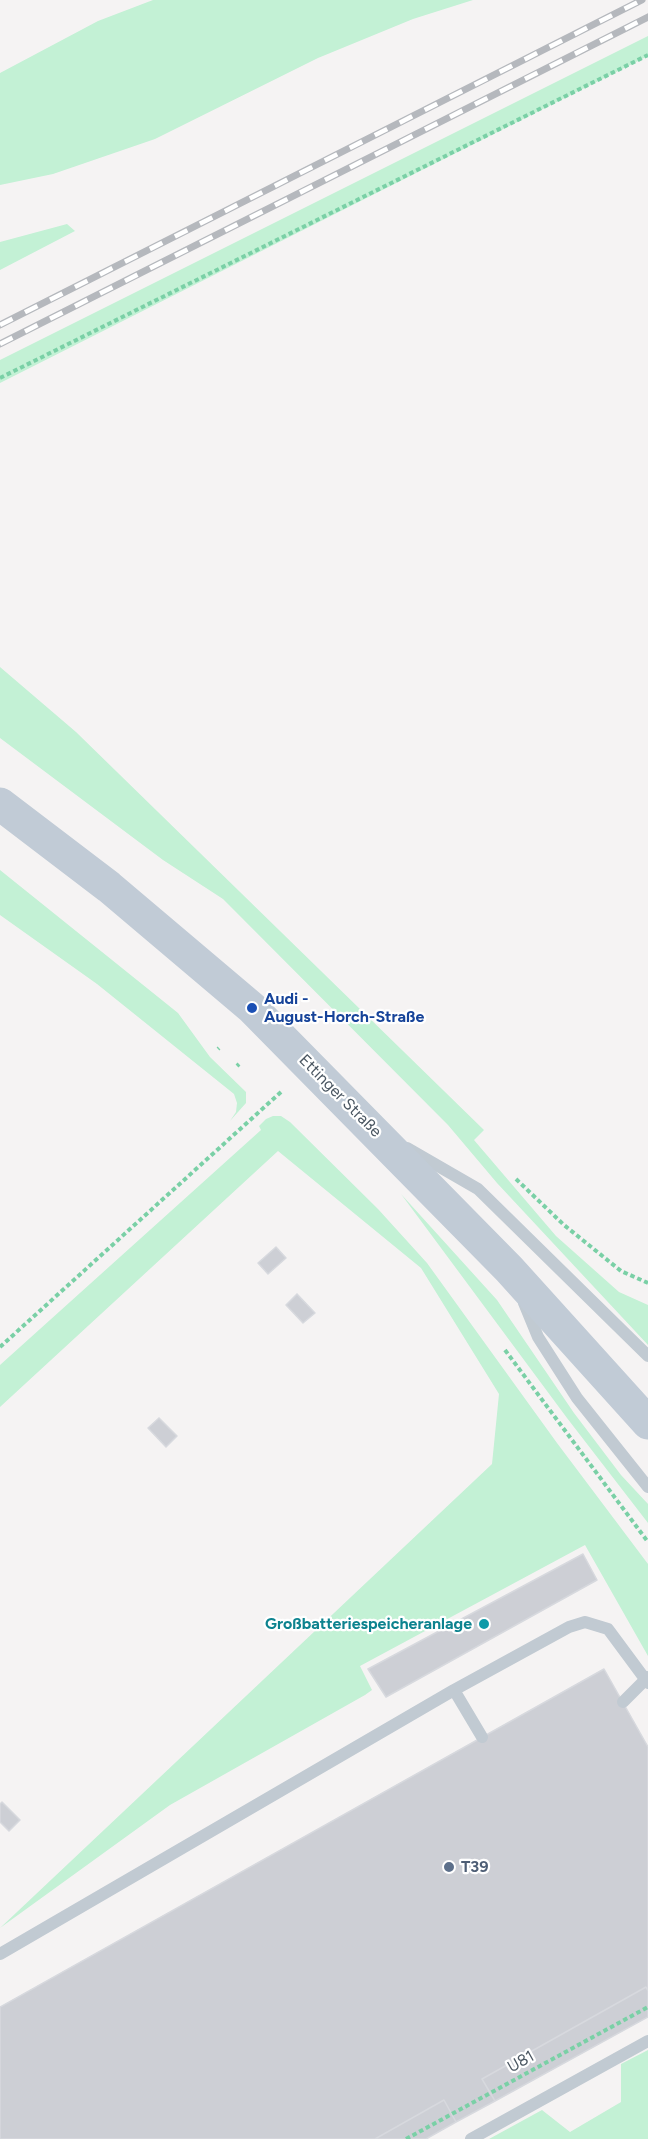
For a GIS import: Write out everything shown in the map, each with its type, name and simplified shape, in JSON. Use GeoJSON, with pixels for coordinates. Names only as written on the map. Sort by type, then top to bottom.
{"type":"FeatureCollection","features":[{"type":"Feature","properties":{"kind":"main road","name":"Ettinger Straße"},"geometry":{"type":"LineString","coordinates":[[0,804],[109,886],[252,1008],[509,1269],[648,1423]]}},
{"type":"Feature","properties":{"kind":"lane"},"geometry":{"type":"LineString","coordinates":[[371,1127],[478,1189],[648,1356]]}},
{"type":"Feature","properties":{"kind":"lane"},"geometry":{"type":"LineString","coordinates":[[509,1269],[538,1337],[577,1398],[648,1487]]}},
{"type":"Feature","properties":{"kind":"lane"},"geometry":{"type":"LineString","coordinates":[[0,1954],[454,1690],[569,1627],[585,1622],[608,1629],[647,1680],[623,1702]]}},
{"type":"Feature","properties":{"kind":"lane"},"geometry":{"type":"LineString","coordinates":[[454,1690],[482,1737]]}},
{"type":"Feature","properties":{"kind":"lane"},"geometry":{"type":"LineString","coordinates":[[471,2139],[648,2041]]}},
{"type":"Feature","properties":{"kind":"path"},"geometry":{"type":"LineString","coordinates":[[0,378],[648,55]]}},
{"type":"Feature","properties":{"kind":"path"},"geometry":{"type":"LineString","coordinates":[[0,1347],[281,1092]]}},
{"type":"Feature","properties":{"kind":"path"},"geometry":{"type":"LineString","coordinates":[[516,1179],[564,1225],[621,1271],[648,1284]]}},
{"type":"Feature","properties":{"kind":"path"},"geometry":{"type":"LineString","coordinates":[[505,1350],[648,1542]]}},
{"type":"Feature","properties":{"kind":"path","name":"U81"},"geometry":{"type":"LineString","coordinates":[[406,2139],[648,2007]]}},
{"type":"Feature","properties":{"kind":"green space"},"geometry":{"type":"Polygon","coordinates":[[[153,0],[473,0],[413,19],[318,58],[155,139],[53,174],[0,185],[0,73],[98,21],[153,0]]]}},
{"type":"Feature","properties":{"kind":"green space"},"geometry":{"type":"Polygon","coordinates":[[[648,36],[648,56],[0,383],[0,360],[648,36]]]}},
{"type":"Feature","properties":{"kind":"green space"},"geometry":{"type":"Polygon","coordinates":[[[67,224],[75,231],[0,270],[0,242],[67,224]]]}},
{"type":"Feature","properties":{"kind":"green space"},"geometry":{"type":"Polygon","coordinates":[[[0,667],[76,732],[484,1130],[474,1140],[556,1236],[619,1292],[648,1305],[648,1345],[497,1183],[448,1125],[223,899],[163,860],[0,738],[0,667]]]}},
{"type":"Feature","properties":{"kind":"green space"},"geometry":{"type":"Polygon","coordinates":[[[0,870],[178,1013],[210,1057],[246,1092],[246,1103],[230,1121],[236,1112],[237,1103],[234,1094],[97,984],[0,915],[0,870]]]}},
{"type":"Feature","properties":{"kind":"green space"},"geometry":{"type":"Polygon","coordinates":[[[281,1116],[290,1122],[378,1209],[427,1263],[648,1564],[648,1656],[585,1545],[360,1666],[372,1690],[170,1805],[0,1928],[492,1464],[499,1394],[421,1268],[278,1151],[0,1407],[0,1365],[261,1130],[259,1126],[266,1119],[281,1116]]]}},
{"type":"Feature","properties":{"kind":"green space"},"geometry":{"type":"Polygon","coordinates":[[[401,1194],[497,1300],[574,1413],[621,1475],[648,1504],[648,1523],[567,1418],[401,1194]]]}},
{"type":"Feature","properties":{"kind":"green space"},"geometry":{"type":"Polygon","coordinates":[[[648,2050],[648,2139],[489,2139],[542,2110],[570,2132],[621,2102],[621,2064],[648,2050]]]}},
{"type":"Feature","properties":{"kind":"building"},"geometry":{"type":"Polygon","coordinates":[[[276,1247],[286,1258],[268,1274],[258,1263],[276,1247]]]}},
{"type":"Feature","properties":{"kind":"building"},"geometry":{"type":"Polygon","coordinates":[[[297,1294],[315,1313],[303,1323],[286,1305],[297,1294]]]}},
{"type":"Feature","properties":{"kind":"building"},"geometry":{"type":"Polygon","coordinates":[[[159,1418],[177,1436],[166,1447],[148,1428],[159,1418]]]}},
{"type":"Feature","properties":{"kind":"building","name":"Großbatteriespeicheranlage"},"geometry":{"type":"Polygon","coordinates":[[[583,1554],[597,1580],[386,1697],[368,1669],[583,1554]]]}},
{"type":"Feature","properties":{"kind":"building","name":"T39"},"geometry":{"type":"Polygon","coordinates":[[[604,1669],[648,1747],[648,1991],[646,1987],[482,2079],[495,2101],[456,2122],[444,2100],[375,2139],[0,2139],[0,2007],[604,1669]]]}},
{"type":"Feature","properties":{"kind":"building"},"geometry":{"type":"Polygon","coordinates":[[[2,1802],[20,1820],[9,1831],[0,1822],[2,1802]]]}},
{"type":"Feature","properties":{"kind":"building"},"geometry":{"type":"Polygon","coordinates":[[[646,1987],[648,2017],[495,2101],[482,2079],[646,1987]]]}},
{"type":"Feature","properties":{"kind":"building"},"geometry":{"type":"Polygon","coordinates":[[[444,2100],[456,2122],[426,2139],[375,2139],[444,2100]]]}},
{"type":"Feature","properties":{"kind":"railway"},"geometry":{"type":"LineString","coordinates":[[0,325],[642,0]]}},
{"type":"Feature","properties":{"kind":"railway"},"geometry":{"type":"LineString","coordinates":[[0,344],[648,17]]}},
{"type":"Feature","properties":{"kind":"place","name":"Audi - August-Horch-Straße"},"geometry":{"type":"Point","coordinates":[252,1008]}},
{"type":"Feature","properties":{"kind":"place","name":"Großbatteriespeicheranlage"},"geometry":{"type":"Point","coordinates":[484,1624]}},
{"type":"Feature","properties":{"kind":"place","name":"T39"},"geometry":{"type":"Point","coordinates":[449,1867]}}]}
